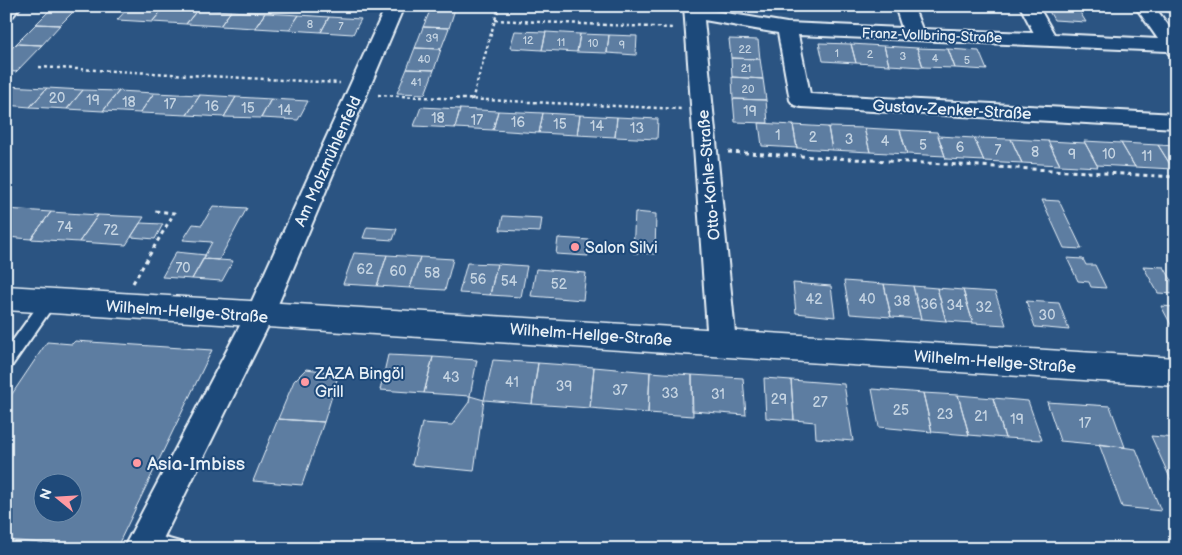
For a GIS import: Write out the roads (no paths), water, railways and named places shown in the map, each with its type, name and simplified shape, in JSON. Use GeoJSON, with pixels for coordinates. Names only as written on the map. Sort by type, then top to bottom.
{"type":"FeatureCollection","features":[{"type":"Feature","properties":{"kind":"main road","name":"Wilhelm-Hellge-Straße"},"geometry":{"type":"LineString","coordinates":[[6,298],[258,316],[499,328],[1176,372]]}},
{"type":"Feature","properties":{"kind":"street"},"geometry":{"type":"LineString","coordinates":[[6,12],[12,6]]}},
{"type":"Feature","properties":{"kind":"street"},"geometry":{"type":"LineString","coordinates":[[904,6],[914,34]]}},
{"type":"Feature","properties":{"kind":"street"},"geometry":{"type":"LineString","coordinates":[[1029,6],[1047,40]]}},
{"type":"Feature","properties":{"kind":"street"},"geometry":{"type":"LineString","coordinates":[[1144,6],[1174,48]]}},
{"type":"Feature","properties":{"kind":"street","name":"Am Malzmühlenfeld"},"geometry":{"type":"LineString","coordinates":[[142,545],[258,316],[394,10]]}},
{"type":"Feature","properties":{"kind":"street","name":"Franz-Vollbring-Straße"},"geometry":{"type":"LineString","coordinates":[[694,16],[787,29],[1047,40],[1174,48]]}},
{"type":"Feature","properties":{"kind":"street","name":"Otto-Kohle-Straße"},"geometry":{"type":"LineString","coordinates":[[694,16],[722,343]]}},
{"type":"Feature","properties":{"kind":"street","name":"Gustav-Zenker-Straße"},"geometry":{"type":"LineString","coordinates":[[787,29],[801,100],[1176,121]]}},
{"type":"Feature","properties":{"kind":"lane"},"geometry":{"type":"LineString","coordinates":[[6,362],[49,301]]}},
{"type":"Feature","properties":{"kind":"lane"},"geometry":{"type":"LineString","coordinates":[[142,545],[177,549]]}},
{"type":"Feature","properties":{"kind":"place","name":"Salon Silvi"},"geometry":{"type":"Point","coordinates":[575,247]}},
{"type":"Feature","properties":{"kind":"place","name":"ZAZA Bingöl Grill"},"geometry":{"type":"Point","coordinates":[305,382]}},
{"type":"Feature","properties":{"kind":"place","name":"Asia-Imbiss"},"geometry":{"type":"Point","coordinates":[137,463]}}]}
